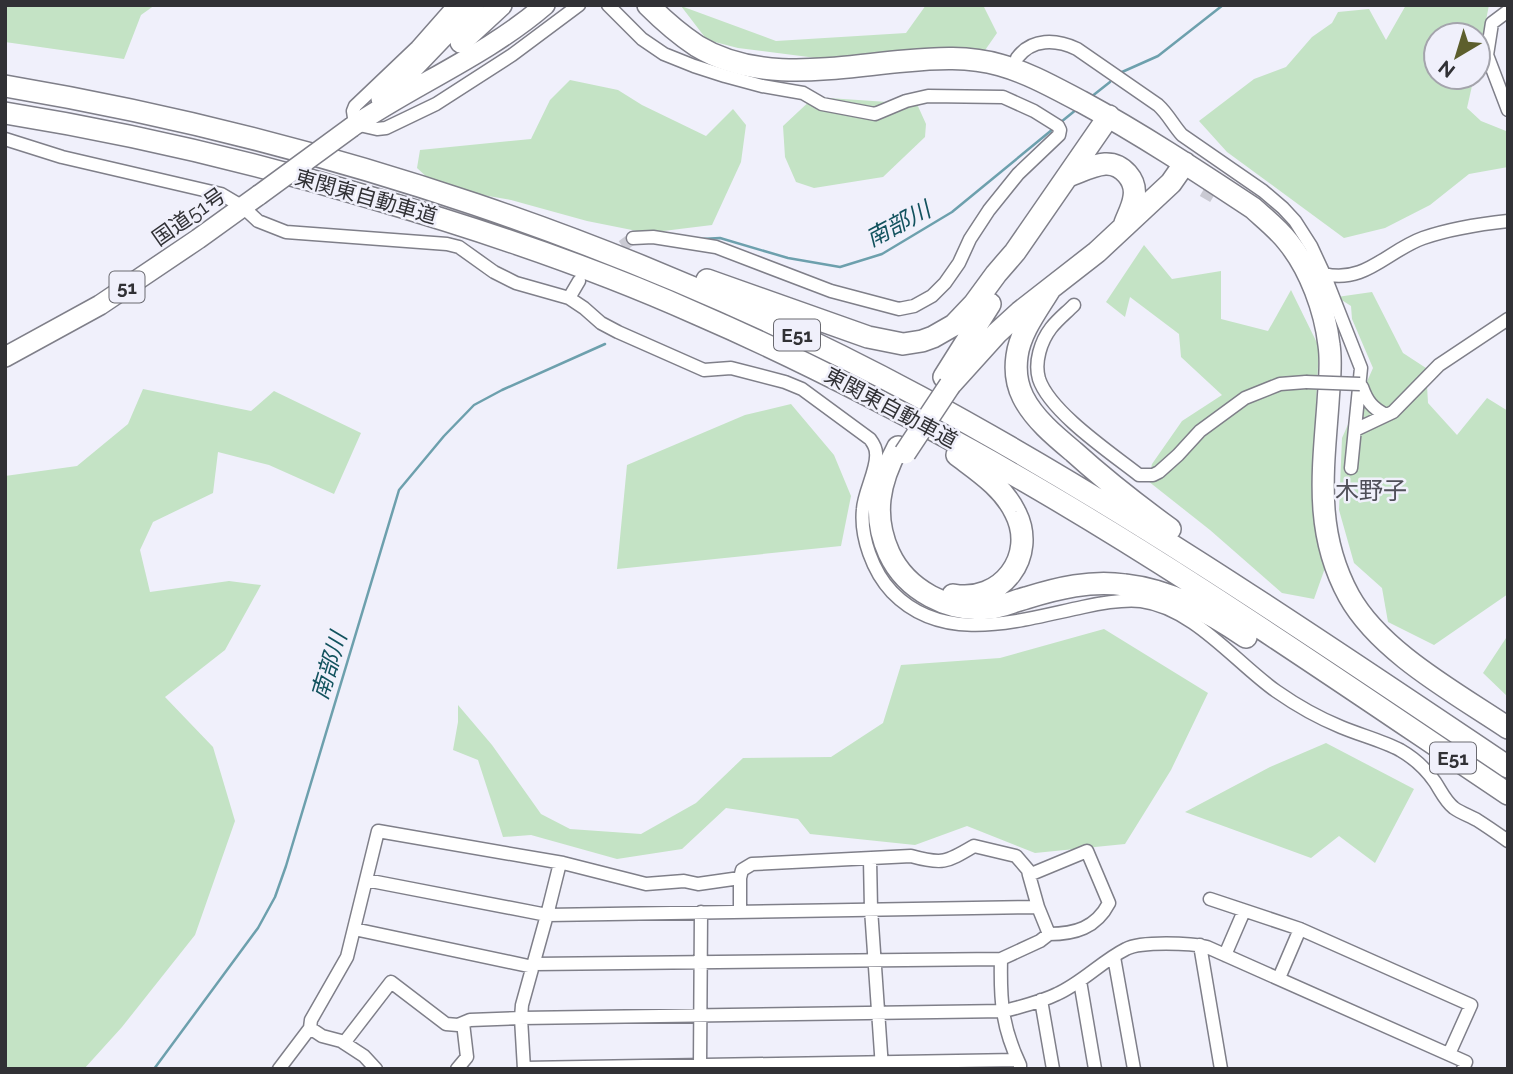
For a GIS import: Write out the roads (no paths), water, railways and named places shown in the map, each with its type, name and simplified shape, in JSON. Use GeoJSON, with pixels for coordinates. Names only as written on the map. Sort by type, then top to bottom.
{"type":"FeatureCollection","features":[{"type":"Feature","properties":{"kind":"highway","name":"国道51号"},"geometry":{"type":"LineString","coordinates":[[354,125],[407,75],[474,5]]}},
{"type":"Feature","properties":{"kind":"highway"},"geometry":{"type":"LineString","coordinates":[[423,83],[461,42],[501,5]]}},
{"type":"Feature","properties":{"kind":"highway","name":"国道51号"},"geometry":{"type":"LineString","coordinates":[[5,357],[100,305],[251,201],[354,125],[468,59],[545,5]]}},
{"type":"Feature","properties":{"kind":"highway"},"geometry":{"type":"LineString","coordinates":[[648,5],[698,46],[737,64],[797,71],[939,58],[998,64],[1023,72],[1109,117],[1253,208],[1288,242],[1320,305],[1329,345],[1330,371],[1323,512],[1336,569],[1350,598],[1392,647],[1419,669],[1508,728]]}},
{"type":"Feature","properties":{"kind":"highway"},"geometry":{"type":"LineString","coordinates":[[382,98],[461,42]]}},
{"type":"Feature","properties":{"kind":"highway","name":"東関東自動車道"},"geometry":{"type":"LineString","coordinates":[[5,86],[208,126],[381,173],[584,243],[783,328],[919,396],[1057,474],[1212,570],[1508,767]]}},
{"type":"Feature","properties":{"kind":"highway","name":"東関東自動車道"},"geometry":{"type":"LineString","coordinates":[[5,113],[73,124],[212,155],[455,222],[631,286],[775,349],[975,453],[1120,538],[1508,794]]}},
{"type":"Feature","properties":{"kind":"highway"},"geometry":{"type":"LineString","coordinates":[[584,243],[642,256],[868,337],[903,344],[922,341],[954,325],[974,304],[1015,252],[1109,117]]}},
{"type":"Feature","properties":{"kind":"highway"},"geometry":{"type":"LineString","coordinates":[[947,381],[1020,313],[1124,228],[1171,183],[1185,163]]}},
{"type":"Feature","properties":{"kind":"highway"},"geometry":{"type":"LineString","coordinates":[[1068,176],[1106,164],[1118,166],[1123,170],[1131,180],[1135,192],[1124,228]]}},
{"type":"Feature","properties":{"kind":"highway"},"geometry":{"type":"LineString","coordinates":[[1015,252],[1004,283],[979,319],[947,381],[882,483],[879,512],[881,529],[898,570],[923,592],[952,606],[974,609],[991,608],[1075,586],[1123,584],[1168,594],[1201,609],[1274,655],[1398,721]]}},
{"type":"Feature","properties":{"kind":"highway"},"geometry":{"type":"LineString","coordinates":[[1050,289],[1024,335],[1017,354],[1018,384],[1031,409],[1060,440],[1129,499],[1396,691]]}},
{"type":"Feature","properties":{"kind":"highway"},"geometry":{"type":"LineString","coordinates":[[846,384],[940,441],[988,479],[1008,500],[1020,521],[1023,541],[1016,565],[1003,582],[979,594],[955,595],[934,587],[907,566],[893,536],[889,515],[889,503],[902,450]]}},
{"type":"Feature","properties":{"kind":"street"},"geometry":{"type":"LineString","coordinates":[[454,5],[417,47],[355,106],[354,125],[386,128],[436,104],[512,55],[579,5]]}},
{"type":"Feature","properties":{"kind":"street"},"geometry":{"type":"LineString","coordinates":[[608,5],[642,39],[664,54],[725,76],[803,93],[822,104],[875,114],[906,101],[928,96],[1005,91],[1058,126],[1060,130],[1059,135],[1018,174],[989,210],[945,284],[932,296],[914,306],[899,309],[831,290],[716,247],[653,237],[633,238]]}},
{"type":"Feature","properties":{"kind":"street"},"geometry":{"type":"LineString","coordinates":[[1508,11],[1492,23],[1486,55],[1508,110]]}},
{"type":"Feature","properties":{"kind":"street"},"geometry":{"type":"LineString","coordinates":[[1017,58],[1022,51],[1035,44],[1055,42],[1077,49],[1158,105],[1182,135],[1263,191],[1296,221],[1324,274],[1361,368],[1351,468]]}},
{"type":"Feature","properties":{"kind":"street"},"geometry":{"type":"LineString","coordinates":[[5,139],[62,157],[251,201],[258,221],[286,232],[459,247],[494,272],[516,283],[569,298],[601,323],[704,370],[731,368],[802,389],[870,439],[876,450],[876,461],[863,510],[868,551],[890,590],[905,604],[942,621],[979,626],[1126,601],[1142,601],[1176,612],[1197,625],[1279,694],[1337,726],[1399,749],[1419,764],[1455,809],[1508,841]]}},
{"type":"Feature","properties":{"kind":"street"},"geometry":{"type":"LineString","coordinates":[[1324,274],[1337,277],[1356,274],[1420,239],[1443,232],[1508,221]]}},
{"type":"Feature","properties":{"kind":"street"},"geometry":{"type":"LineString","coordinates":[[569,298],[579,281]]}},
{"type":"Feature","properties":{"kind":"street"},"geometry":{"type":"LineString","coordinates":[[1074,305],[1049,330],[1043,341],[1038,356],[1039,379],[1054,404],[1139,475],[1153,475],[1158,472],[1200,431],[1245,398],[1280,384],[1360,384]]}},
{"type":"Feature","properties":{"kind":"street"},"geometry":{"type":"LineString","coordinates":[[1355,430],[1400,407],[1439,365],[1508,319]]}},
{"type":"Feature","properties":{"kind":"street"},"geometry":{"type":"LineString","coordinates":[[1360,384],[1370,404],[1386,415]]}},
{"type":"Feature","properties":{"kind":"street"},"geometry":{"type":"LineString","coordinates":[[279,1069],[310,1028],[347,957],[378,831],[560,863],[646,884],[684,881],[698,884],[740,878]]}},
{"type":"Feature","properties":{"kind":"street"},"geometry":{"type":"LineString","coordinates":[[740,912],[742,870],[752,864],[911,856],[943,862],[974,846],[1016,856],[1028,870],[1049,934]]}},
{"type":"Feature","properties":{"kind":"street"},"geometry":{"type":"LineString","coordinates":[[354,929],[533,966],[1001,959],[1049,934],[1076,932],[1090,925],[1103,915],[1109,903],[1087,851],[1030,875]]}},
{"type":"Feature","properties":{"kind":"street"},"geometry":{"type":"LineString","coordinates":[[870,859],[882,1066]]}},
{"type":"Feature","properties":{"kind":"street"},"geometry":{"type":"LineString","coordinates":[[560,863],[522,1005],[524,1068],[1019,1065],[1009,1041],[1002,1011],[1001,959]]}},
{"type":"Feature","properties":{"kind":"street"},"geometry":{"type":"LineString","coordinates":[[366,880],[547,915],[1038,906]]}},
{"type":"Feature","properties":{"kind":"street"},"geometry":{"type":"LineString","coordinates":[[1210,899],[1300,929],[1471,1005],[1449,1054]]}},
{"type":"Feature","properties":{"kind":"street"},"geometry":{"type":"LineString","coordinates":[[1225,955],[1244,911]]}},
{"type":"Feature","properties":{"kind":"street"},"geometry":{"type":"LineString","coordinates":[[699,1066],[701,912]]}},
{"type":"Feature","properties":{"kind":"street"},"geometry":{"type":"LineString","coordinates":[[1279,978],[1300,929]]}},
{"type":"Feature","properties":{"kind":"street"},"geometry":{"type":"LineString","coordinates":[[344,1043],[391,982],[446,1024],[458,1025],[470,1020],[521,1018],[1002,1011],[1057,995],[1126,949],[1136,946],[1194,944],[1279,978],[1449,1054],[1466,1062],[1463,1069]]}},
{"type":"Feature","properties":{"kind":"street"},"geometry":{"type":"LineString","coordinates":[[1200,945],[1221,1069]]}},
{"type":"Feature","properties":{"kind":"street"},"geometry":{"type":"LineString","coordinates":[[1114,957],[1134,1069]]}},
{"type":"Feature","properties":{"kind":"street"},"geometry":{"type":"LineString","coordinates":[[1080,981],[1095,1069]]}},
{"type":"Feature","properties":{"kind":"street"},"geometry":{"type":"LineString","coordinates":[[1041,1000],[1053,1069]]}},
{"type":"Feature","properties":{"kind":"street"},"geometry":{"type":"LineString","coordinates":[[457,1069],[467,1057],[463,1023]]}},
{"type":"Feature","properties":{"kind":"street"},"geometry":{"type":"LineString","coordinates":[[310,1028],[344,1043],[364,1056],[376,1069]]}},
{"type":"Feature","properties":{"kind":"street"},"geometry":{"type":"LineString","coordinates":[[357,1069],[364,1056]]}},
{"type":"Feature","properties":{"kind":"waterway","name":"南部川"},"geometry":{"type":"LineString","coordinates":[[1122,72],[1158,56],[1223,5]]}},
{"type":"Feature","properties":{"kind":"waterway","name":"南部川"},"geometry":{"type":"LineString","coordinates":[[1091,97],[1110,82]]}},
{"type":"Feature","properties":{"kind":"waterway","name":"南部川"},"geometry":{"type":"LineString","coordinates":[[1061,122],[1077,109]]}},
{"type":"Feature","properties":{"kind":"waterway","name":"南部川"},"geometry":{"type":"LineString","coordinates":[[701,239],[720,238],[788,258],[840,267],[882,254],[952,212],[1053,129]]}},
{"type":"Feature","properties":{"kind":"waterway","name":"南部川"},"geometry":{"type":"LineString","coordinates":[[154,1069],[258,928],[275,897],[399,490],[474,405],[605,344]]}},
{"type":"Feature","properties":{"kind":"tunnel"},"geometry":{"type":"LineString","coordinates":[[1205,199],[1225,165]]}},
{"type":"Feature","properties":{"kind":"tunnel"},"geometry":{"type":"LineString","coordinates":[[608,257],[633,238]]}},
{"type":"Feature","properties":{"kind":"district","name":"木野子"},"geometry":{"type":"Point","coordinates":[1371,491]}}]}
